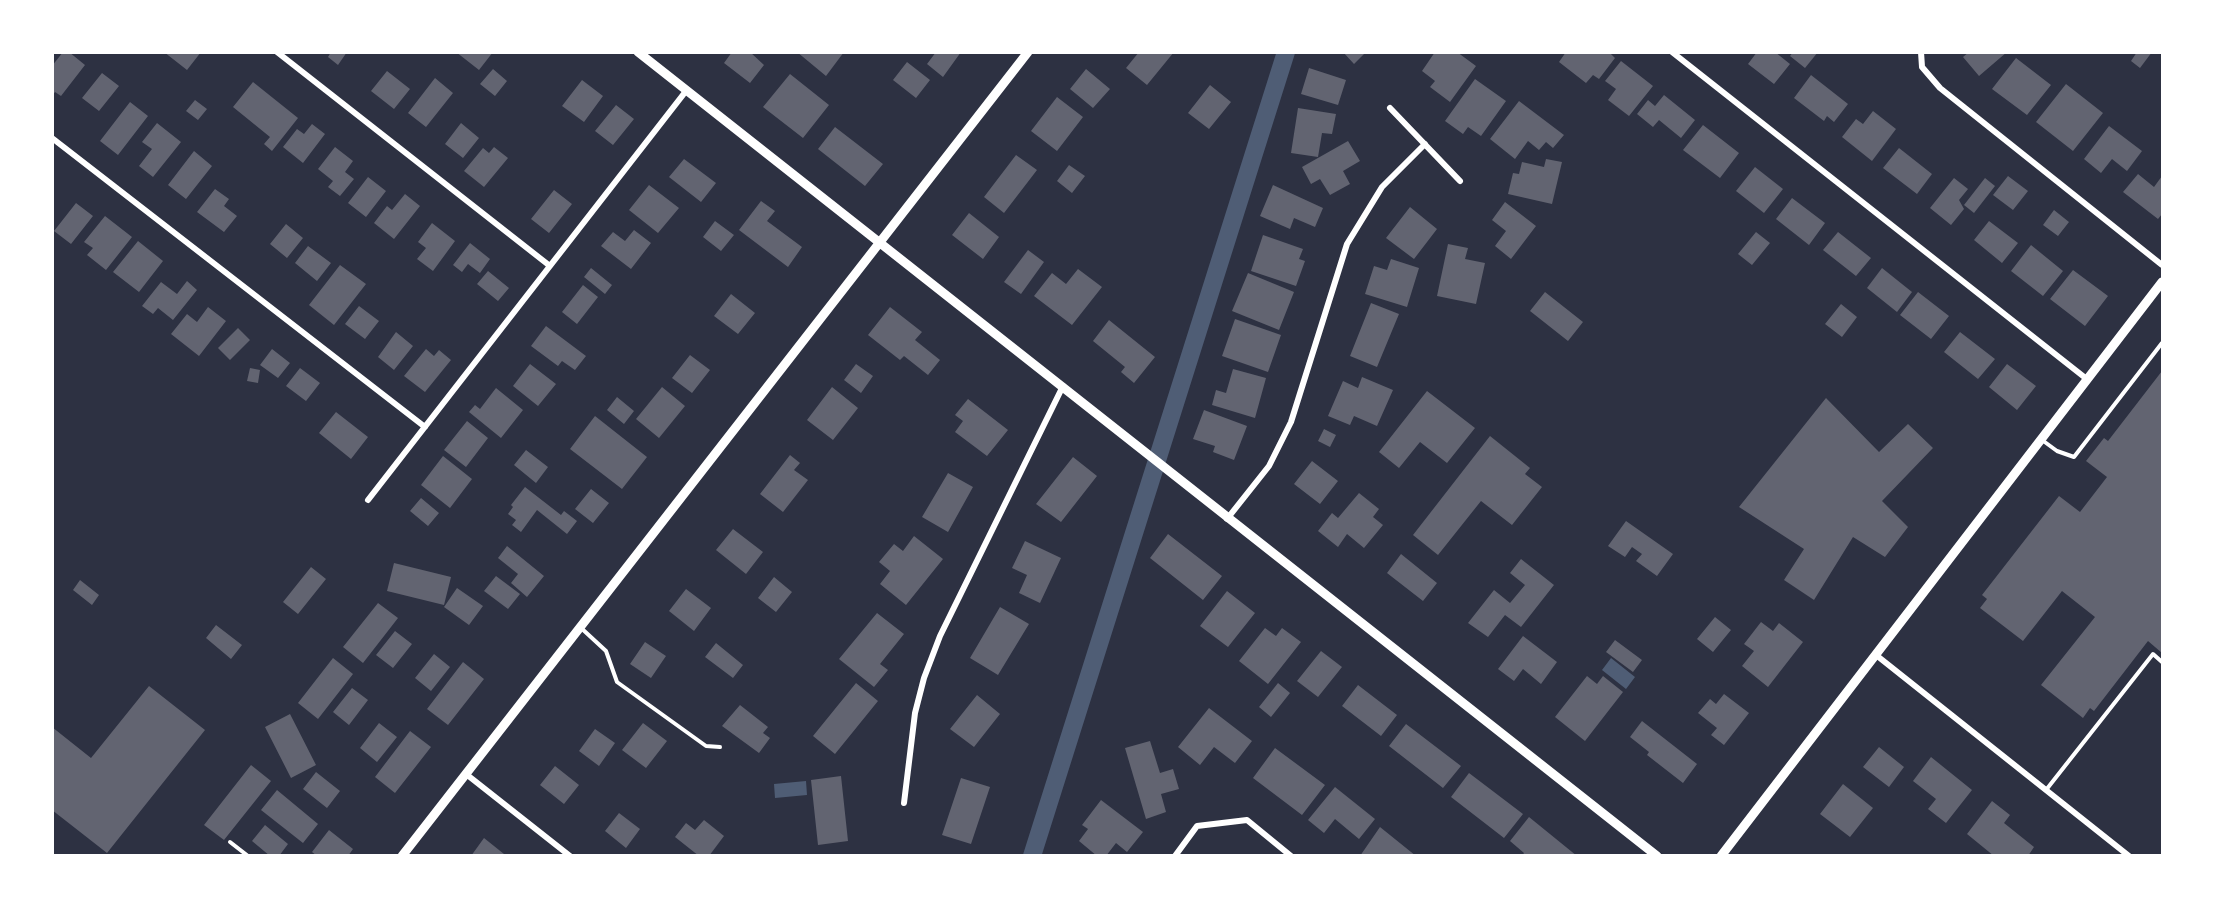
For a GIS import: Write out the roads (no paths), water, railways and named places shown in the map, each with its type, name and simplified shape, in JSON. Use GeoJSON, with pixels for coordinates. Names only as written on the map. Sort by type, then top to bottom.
{"type":"FeatureCollection","features":[{"type":"Feature","properties":{"kind":"street"},"geometry":{"type":"LineString","coordinates":[[277,52],[550,266]]}},
{"type":"Feature","properties":{"kind":"street"},"geometry":{"type":"LineString","coordinates":[[638,52],[1063,385],[1227,519],[1657,855]]}},
{"type":"Feature","properties":{"kind":"street"},"geometry":{"type":"LineString","coordinates":[[402,855],[882,243],[1028,52]]}},
{"type":"Feature","properties":{"kind":"street"},"geometry":{"type":"LineString","coordinates":[[1672,52],[2088,380]]}},
{"type":"Feature","properties":{"kind":"street"},"geometry":{"type":"LineString","coordinates":[[1921,52],[1922,67],[1940,88],[2163,265]]}},
{"type":"Feature","properties":{"kind":"street"},"geometry":{"type":"LineString","coordinates":[[368,500],[686,91]]}},
{"type":"Feature","properties":{"kind":"street"},"geometry":{"type":"LineString","coordinates":[[1390,108],[1460,181]]}},
{"type":"Feature","properties":{"kind":"street"},"geometry":{"type":"LineString","coordinates":[[52,138],[425,427]]}},
{"type":"Feature","properties":{"kind":"street"},"geometry":{"type":"LineString","coordinates":[[1227,519],[1269,466],[1291,422],[1347,244],[1382,187],[1425,144]]}},
{"type":"Feature","properties":{"kind":"street"},"geometry":{"type":"LineString","coordinates":[[1721,855],[2163,282]]}},
{"type":"Feature","properties":{"kind":"street"},"geometry":{"type":"LineString","coordinates":[[904,803],[915,713],[924,678],[940,636],[1063,385]]}},
{"type":"Feature","properties":{"kind":"street"},"geometry":{"type":"LineString","coordinates":[[1876,655],[2045,791],[2129,855]]}},
{"type":"Feature","properties":{"kind":"street"},"geometry":{"type":"LineString","coordinates":[[466,774],[570,855]]}},
{"type":"Feature","properties":{"kind":"street"},"geometry":{"type":"LineString","coordinates":[[1175,855],[1197,826],[1247,820],[1291,855]]}},
{"type":"Feature","properties":{"kind":"lane"},"geometry":{"type":"LineString","coordinates":[[2041,440],[2057,451],[2074,457],[2163,343]]}},
{"type":"Feature","properties":{"kind":"lane"},"geometry":{"type":"LineString","coordinates":[[580,627],[606,651],[617,682],[706,746],[720,747]]}},
{"type":"Feature","properties":{"kind":"lane"},"geometry":{"type":"LineString","coordinates":[[2045,791],[2153,654],[2163,662]]}},
{"type":"Feature","properties":{"kind":"lane"},"geometry":{"type":"LineString","coordinates":[[230,842],[248,855]]}},
{"type":"Feature","properties":{"kind":"water"},"geometry":{"type":"Polygon","coordinates":[[[1611,658],[1635,677],[1626,689],[1602,670],[1611,658]]]}},
{"type":"Feature","properties":{"kind":"water"},"geometry":{"type":"Polygon","coordinates":[[[806,781],[807,795],[775,798],[774,784],[806,781]]]}},
{"type":"Feature","properties":{"kind":"waterway"},"geometry":{"type":"LineString","coordinates":[[1032,856],[1286,52]]}}]}
